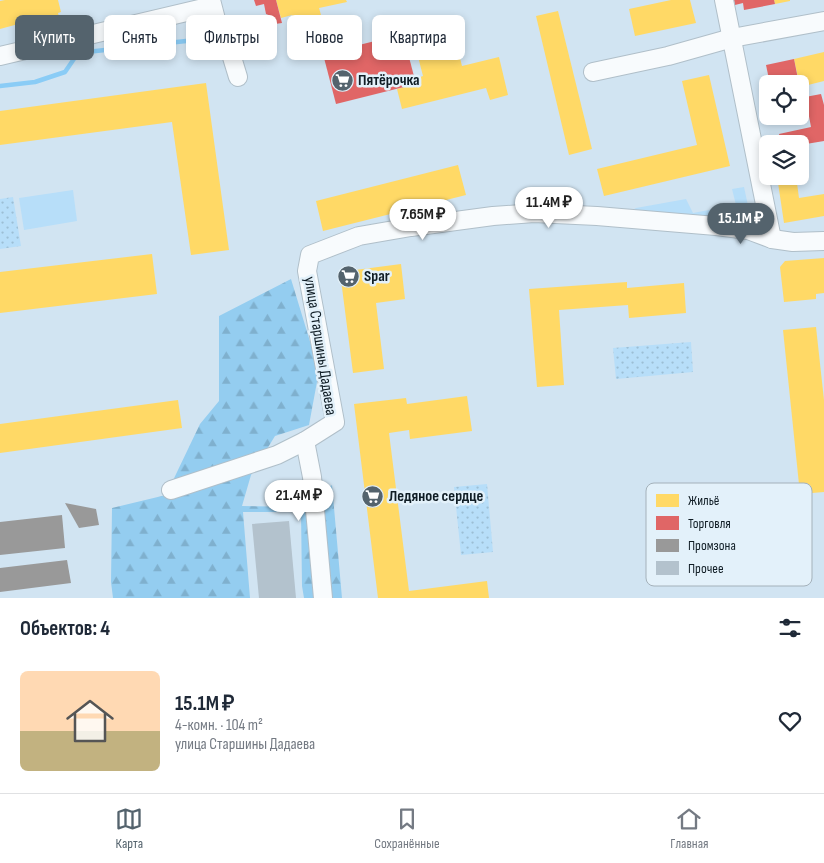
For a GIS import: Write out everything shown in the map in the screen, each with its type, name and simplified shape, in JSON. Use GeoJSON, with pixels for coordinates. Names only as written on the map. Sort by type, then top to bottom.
{"type":"FeatureCollection","features":[{"type":"Feature","properties":{"kind":"street"},"geometry":{"type":"LineString","coordinates":[[724,0],[772,239]]}},
{"type":"Feature","properties":{"kind":"street"},"geometry":{"type":"LineString","coordinates":[[0,56],[212,3],[218,27],[232,54],[238,77]]}},
{"type":"Feature","properties":{"kind":"street"},"geometry":{"type":"LineString","coordinates":[[593,72],[668,56],[732,38],[824,21]]}},
{"type":"Feature","properties":{"kind":"street","name":"улица Старшины Дадаева"},"geometry":{"type":"LineString","coordinates":[[171,490],[278,455],[305,442],[335,422],[307,271],[310,254],[359,236],[420,225],[534,213],[597,216],[748,230],[772,239],[794,242],[824,241]]}},
{"type":"Feature","properties":{"kind":"street"},"geometry":{"type":"LineString","coordinates":[[305,442],[312,477],[323,598]]}},
{"type":"Feature","properties":{"kind":"shaded area"},"geometry":{"type":"Polygon","coordinates":[[[744,187],[750,215],[745,222],[633,210],[686,199],[693,213],[736,205],[732,189],[744,187]]]}},
{"type":"Feature","properties":{"kind":"shaded area"},"geometry":{"type":"Polygon","coordinates":[[[73,190],[77,221],[24,230],[19,198],[73,190]]]}},
{"type":"Feature","properties":{"kind":"shaded area"},"geometry":{"type":"Polygon","coordinates":[[[13,197],[21,246],[0,249],[0,199],[13,197]]]}},
{"type":"Feature","properties":{"kind":"shaded area"},"geometry":{"type":"Polygon","coordinates":[[[691,342],[693,372],[616,379],[613,348],[691,342]]]}},
{"type":"Feature","properties":{"kind":"shaded area"},"geometry":{"type":"Polygon","coordinates":[[[487,484],[493,552],[461,555],[454,487],[487,484]]]}},
{"type":"Feature","properties":{"kind":"green space"},"geometry":{"type":"Polygon","coordinates":[[[291,279],[319,371],[309,425],[275,436],[251,475],[242,506],[301,507],[332,485],[342,598],[304,598],[302,586],[301,512],[243,512],[250,598],[113,598],[111,582],[112,508],[166,495],[200,424],[219,401],[219,316],[291,279]]]}},
{"type":"Feature","properties":{"kind":"building: Жильё"},"geometry":{"type":"Polygon","coordinates":[[[58,0],[61,12],[58,13],[58,15],[15,15],[15,25],[0,29],[0,1],[58,0]]]}},
{"type":"Feature","properties":{"kind":"building: Жильё"},"geometry":{"type":"Polygon","coordinates":[[[276,0],[346,0],[347,2],[319,8],[321,15],[287,15],[281,18],[276,0]]]}},
{"type":"Feature","properties":{"kind":"building: Жильё"},"geometry":{"type":"Polygon","coordinates":[[[671,0],[690,0],[696,23],[635,36],[629,9],[671,0]]]}},
{"type":"Feature","properties":{"kind":"building: Жильё"},"geometry":{"type":"Polygon","coordinates":[[[774,0],[790,0],[790,1],[775,4],[774,0]]]}},
{"type":"Feature","properties":{"kind":"building: Жильё"},"geometry":{"type":"Polygon","coordinates":[[[558,11],[592,149],[569,155],[536,16],[558,11]]]}},
{"type":"Feature","properties":{"kind":"building: Жильё"},"geometry":{"type":"Polygon","coordinates":[[[824,52],[824,81],[809,85],[809,75],[797,75],[794,59],[824,52]]]}},
{"type":"Feature","properties":{"kind":"building: Жильё"},"geometry":{"type":"Polygon","coordinates":[[[499,57],[508,95],[490,100],[486,88],[402,109],[397,89],[416,84],[414,79],[423,76],[419,60],[460,60],[462,66],[499,57]]]}},
{"type":"Feature","properties":{"kind":"building: Жильё"},"geometry":{"type":"Polygon","coordinates":[[[709,75],[730,166],[604,196],[597,169],[697,145],[682,81],[709,75]]]}},
{"type":"Feature","properties":{"kind":"building: Жильё"},"geometry":{"type":"Polygon","coordinates":[[[206,83],[229,250],[191,255],[172,122],[0,145],[0,111],[206,83]]]}},
{"type":"Feature","properties":{"kind":"building: Жильё"},"geometry":{"type":"Polygon","coordinates":[[[458,165],[466,195],[323,231],[316,201],[458,165]]]}},
{"type":"Feature","properties":{"kind":"building: Жильё"},"geometry":{"type":"Polygon","coordinates":[[[778,185],[797,185],[799,198],[824,194],[824,216],[784,223],[778,185]]]}},
{"type":"Feature","properties":{"kind":"building: Жильё"},"geometry":{"type":"Polygon","coordinates":[[[152,254],[157,294],[0,313],[0,272],[152,254]]]}},
{"type":"Feature","properties":{"kind":"building: Жильё"},"geometry":{"type":"Polygon","coordinates":[[[824,258],[824,293],[816,294],[816,299],[784,302],[780,267],[785,261],[824,258]]]}},
{"type":"Feature","properties":{"kind":"building: Жильё"},"geometry":{"type":"Polygon","coordinates":[[[401,264],[405,299],[376,303],[384,369],[353,373],[340,272],[401,264]]]}},
{"type":"Feature","properties":{"kind":"building: Жильё"},"geometry":{"type":"Polygon","coordinates":[[[627,282],[627,288],[684,283],[686,313],[629,318],[628,305],[559,310],[564,385],[537,387],[529,289],[627,282]]]}},
{"type":"Feature","properties":{"kind":"building: Жильё"},"geometry":{"type":"Polygon","coordinates":[[[816,327],[824,400],[824,492],[812,493],[812,483],[799,483],[783,330],[816,327]]]}},
{"type":"Feature","properties":{"kind":"building: Жильё"},"geometry":{"type":"Polygon","coordinates":[[[467,396],[472,431],[410,439],[409,430],[389,433],[409,591],[487,581],[489,598],[378,598],[354,404],[406,398],[407,404],[467,396]]]}},
{"type":"Feature","properties":{"kind":"building: Жильё"},"geometry":{"type":"Polygon","coordinates":[[[178,400],[182,428],[0,453],[0,424],[178,400]]]}},
{"type":"Feature","properties":{"kind":"building: Торговля"},"geometry":{"type":"Polygon","coordinates":[[[254,0],[276,0],[282,23],[277,24],[277,15],[266,14],[264,4],[256,6],[254,0]]]}},
{"type":"Feature","properties":{"kind":"building: Торговля"},"geometry":{"type":"Polygon","coordinates":[[[734,0],[774,0],[775,4],[744,10],[743,3],[735,5],[734,0]]]}},
{"type":"Feature","properties":{"kind":"building: Торговля"},"geometry":{"type":"Polygon","coordinates":[[[372,42],[372,60],[410,60],[416,84],[336,104],[325,60],[362,60],[362,44],[372,42]]]}},
{"type":"Feature","properties":{"kind":"building: Торговля"},"geometry":{"type":"Polygon","coordinates":[[[794,59],[797,75],[768,75],[766,65],[794,59]]]}},
{"type":"Feature","properties":{"kind":"building: Торговля"},"geometry":{"type":"Polygon","coordinates":[[[821,94],[824,105],[824,141],[809,144],[809,135],[779,135],[811,127],[809,96],[821,94]]]}},
{"type":"Feature","properties":{"kind":"building: Промзона"},"geometry":{"type":"Polygon","coordinates":[[[65,503],[96,509],[99,525],[79,528],[65,503]]]}},
{"type":"Feature","properties":{"kind":"building: Промзона"},"geometry":{"type":"Polygon","coordinates":[[[62,515],[65,548],[0,555],[0,522],[62,515]]]}},
{"type":"Feature","properties":{"kind":"building: Промзона"},"geometry":{"type":"Polygon","coordinates":[[[67,560],[71,583],[0,592],[0,568],[67,560]]]}},
{"type":"Feature","properties":{"kind":"building: Прочее"},"geometry":{"type":"Polygon","coordinates":[[[289,521],[296,598],[259,598],[252,524],[289,521]]]}},
{"type":"Feature","properties":{"kind":"waterway"},"geometry":{"type":"LineString","coordinates":[[0,86],[35,82],[65,72],[78,53],[186,41]]}},
{"type":"Feature","properties":{"kind":"place","name":"Пятёрочка"},"geometry":{"type":"Point","coordinates":[342,80]}},
{"type":"Feature","properties":{"kind":"place","name":"Spar"},"geometry":{"type":"Point","coordinates":[348,276]}},
{"type":"Feature","properties":{"kind":"place","name":"Ледяное сердце"},"geometry":{"type":"Point","coordinates":[373,496]}}]}
